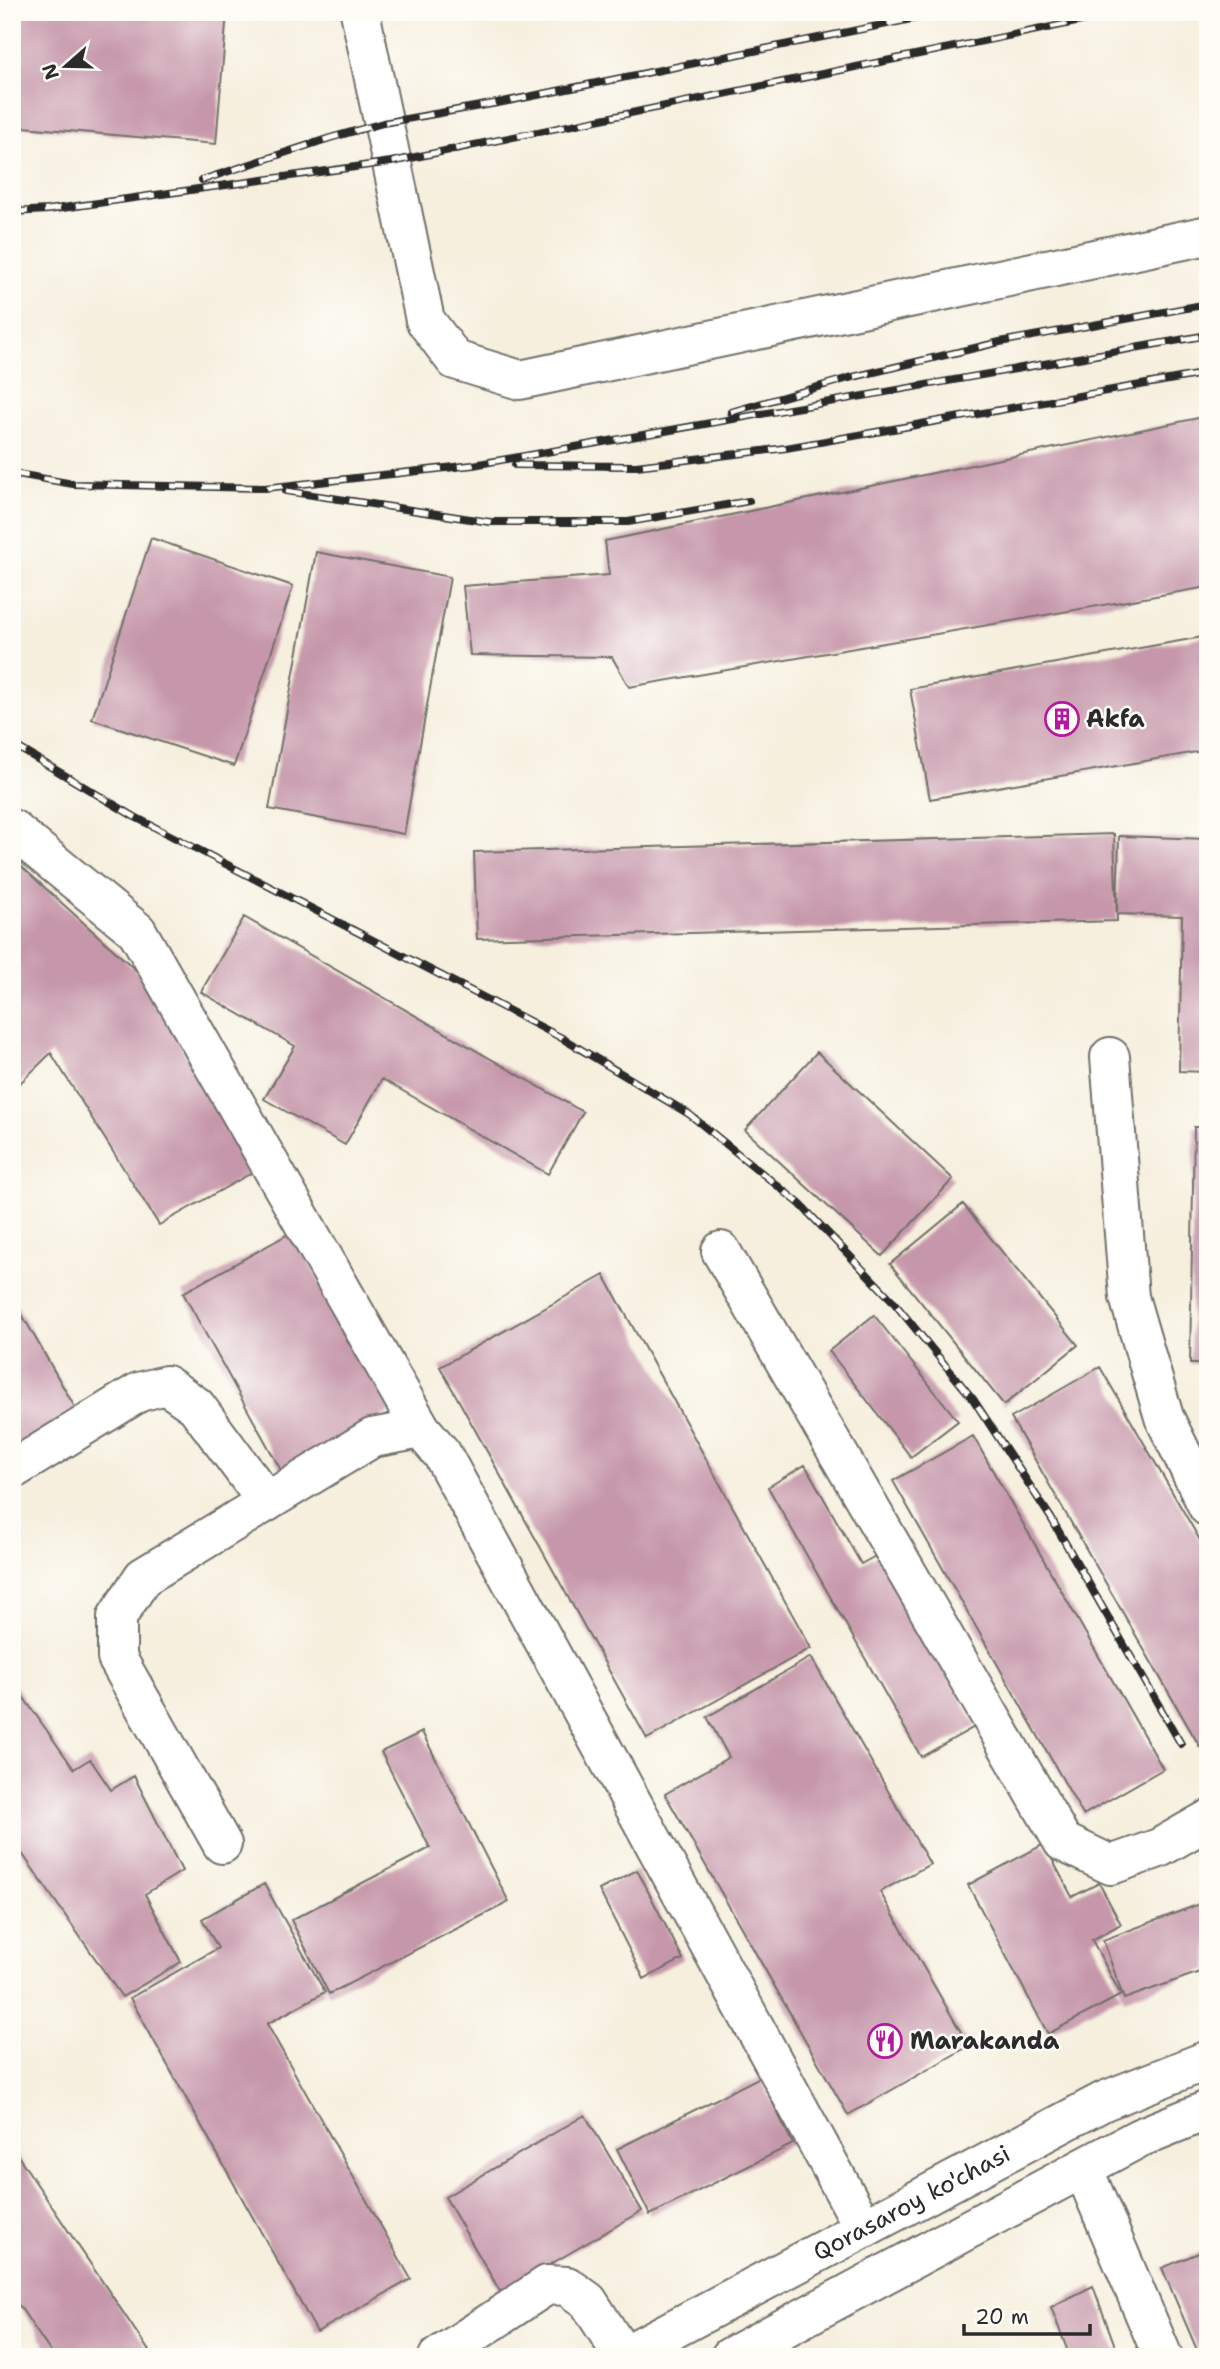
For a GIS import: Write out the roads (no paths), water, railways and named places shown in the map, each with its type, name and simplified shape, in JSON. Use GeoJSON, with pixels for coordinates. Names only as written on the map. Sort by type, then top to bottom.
{"type":"FeatureCollection","features":[{"type":"Feature","properties":{"kind":"main road"},"geometry":{"type":"LineString","coordinates":[[360,12],[425,320],[454,360],[520,380],[1208,235]]}},
{"type":"Feature","properties":{"kind":"main road"},"geometry":{"type":"LineString","coordinates":[[12,829],[137,931],[421,1429],[449,1466],[864,2228]]}},
{"type":"Feature","properties":{"kind":"main road"},"geometry":{"type":"LineString","coordinates":[[1111,1057],[1129,1297],[1164,1418],[1208,1507]]}},
{"type":"Feature","properties":{"kind":"main road"},"geometry":{"type":"LineString","coordinates":[[721,1251],[1063,1842],[1111,1866],[1160,1848],[1208,1819]]}},
{"type":"Feature","properties":{"kind":"main road"},"geometry":{"type":"LineString","coordinates":[[12,1469],[139,1392],[166,1385],[196,1406],[267,1502]]}},
{"type":"Feature","properties":{"kind":"main road"},"geometry":{"type":"LineString","coordinates":[[222,1844],[117,1658],[117,1617],[143,1577],[372,1438],[421,1429]]}},
{"type":"Feature","properties":{"kind":"main road","name":"Qorasaroy ko'chasi"},"geometry":{"type":"LineString","coordinates":[[622,2356],[1104,2101],[1208,2060]]}},
{"type":"Feature","properties":{"kind":"main road","name":"Qorasaroy ko'chasi"},"geometry":{"type":"LineString","coordinates":[[730,2357],[1139,2138],[1208,2110]]}},
{"type":"Feature","properties":{"kind":"main road"},"geometry":{"type":"LineString","coordinates":[[1083,2168],[1163,2357]]}},
{"type":"Feature","properties":{"kind":"main road"},"geometry":{"type":"LineString","coordinates":[[438,2357],[547,2285],[567,2286],[589,2301],[622,2356]]}},
{"type":"Feature","properties":{"kind":"railway"},"geometry":{"type":"LineString","coordinates":[[202,180],[383,123],[503,102],[946,12]]}},
{"type":"Feature","properties":{"kind":"railway"},"geometry":{"type":"LineString","coordinates":[[12,212],[48,210],[391,162],[1125,12]]}},
{"type":"Feature","properties":{"kind":"railway"},"geometry":{"type":"LineString","coordinates":[[731,412],[849,378],[1000,342],[1208,304]]}},
{"type":"Feature","properties":{"kind":"railway"},"geometry":{"type":"LineString","coordinates":[[12,473],[73,484],[265,488],[473,465],[1208,335]]}},
{"type":"Feature","properties":{"kind":"railway"},"geometry":{"type":"LineString","coordinates":[[515,465],[636,466],[786,448],[1208,373]]}},
{"type":"Feature","properties":{"kind":"railway"},"geometry":{"type":"LineString","coordinates":[[286,491],[490,522],[628,522],[749,501]]}},
{"type":"Feature","properties":{"kind":"railway"},"geometry":{"type":"LineString","coordinates":[[12,744],[135,817],[560,1037],[689,1114],[800,1204],[891,1299],[973,1399],[1051,1518],[1181,1744]]}},
{"type":"Feature","properties":{"kind":"place","name":"Akfa"},"geometry":{"type":"Point","coordinates":[1062,719]}},
{"type":"Feature","properties":{"kind":"place","name":"Marakanda"},"geometry":{"type":"Point","coordinates":[885,2041]}}]}
